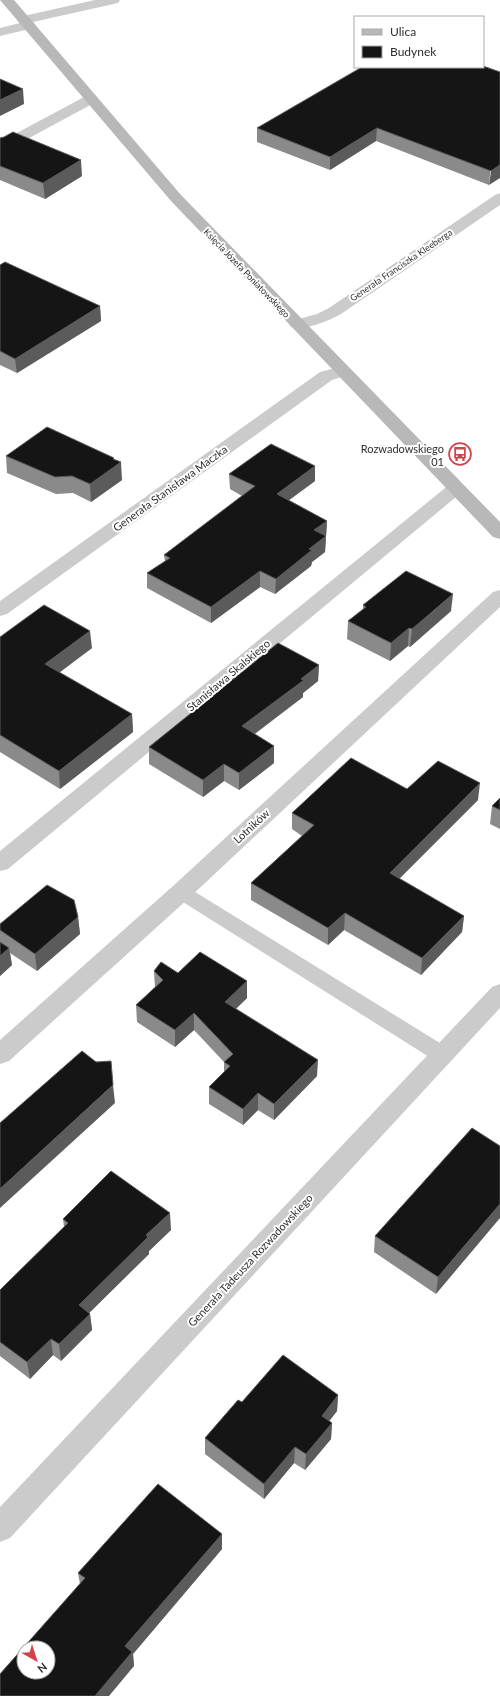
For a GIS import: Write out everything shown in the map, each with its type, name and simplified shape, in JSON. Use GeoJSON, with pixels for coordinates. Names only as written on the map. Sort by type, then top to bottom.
{"type":"FeatureCollection","features":[{"type":"Feature","properties":{"kind":"street","name":"Księcia Józefa Poniatowskiego"},"geometry":{"type":"LineString","coordinates":[[7,0],[176,198],[500,533]]}},
{"type":"Feature","properties":{"kind":"street"},"geometry":{"type":"LineString","coordinates":[[0,32],[26,23],[113,0]]}},
{"type":"Feature","properties":{"kind":"street"},"geometry":{"type":"LineString","coordinates":[[0,148],[91,99]]}},
{"type":"Feature","properties":{"kind":"street","name":"Generała Franciszka Kleeberga"},"geometry":{"type":"LineString","coordinates":[[297,324],[323,317],[334,311],[500,198]]}},
{"type":"Feature","properties":{"kind":"street","name":"Generała Stanisława Maczka"},"geometry":{"type":"LineString","coordinates":[[0,610],[326,376],[343,371]]}},
{"type":"Feature","properties":{"kind":"street","name":"Stanisława Skalskiego"},"geometry":{"type":"LineString","coordinates":[[0,863],[456,488]]}},
{"type":"Feature","properties":{"kind":"street","name":"Lotników"},"geometry":{"type":"LineString","coordinates":[[0,1054],[181,892],[500,596]]}},
{"type":"Feature","properties":{"kind":"street","name":"Generała Tadeusza Rozwadowskiego"},"geometry":{"type":"LineString","coordinates":[[0,1528],[500,993]]}},
{"type":"Feature","properties":{"kind":"lane"},"geometry":{"type":"LineString","coordinates":[[181,892],[442,1054]]}},
{"type":"Feature","properties":{"kind":"building"},"geometry":{"type":"Polygon","coordinates":[[[484,66],[500,72],[500,165],[491,171],[377,128],[330,157],[257,128],[360,68],[484,68],[484,66]]]}},
{"type":"Feature","properties":{"kind":"building"},"geometry":{"type":"Polygon","coordinates":[[[0,79],[23,89],[0,100],[0,79]]]}},
{"type":"Feature","properties":{"kind":"building"},"geometry":{"type":"Polygon","coordinates":[[[13,132],[81,160],[43,183],[0,166],[0,138],[13,132]]]}},
{"type":"Feature","properties":{"kind":"building"},"geometry":{"type":"Polygon","coordinates":[[[5,262],[100,306],[15,359],[0,351],[0,265],[5,262]]]}},
{"type":"Feature","properties":{"kind":"building"},"geometry":{"type":"Polygon","coordinates":[[[47,427],[121,462],[90,484],[72,476],[55,477],[6,456],[47,427]]]}},
{"type":"Feature","properties":{"kind":"building"},"geometry":{"type":"Polygon","coordinates":[[[271,444],[315,466],[277,494],[327,521],[314,530],[326,536],[309,549],[312,550],[276,579],[260,571],[211,607],[147,573],[170,558],[164,555],[255,486],[229,474],[271,444]]]}},
{"type":"Feature","properties":{"kind":"building"},"geometry":{"type":"Polygon","coordinates":[[[406,571],[453,594],[412,629],[409,628],[391,643],[348,621],[366,607],[363,605],[406,571]]]}},
{"type":"Feature","properties":{"kind":"building"},"geometry":{"type":"Polygon","coordinates":[[[44,605],[90,631],[45,664],[132,714],[59,771],[0,735],[0,637],[44,605]]]}},
{"type":"Feature","properties":{"kind":"building"},"geometry":{"type":"Polygon","coordinates":[[[278,643],[319,665],[301,679],[304,680],[242,726],[274,746],[239,773],[224,764],[203,780],[149,747],[278,643]]]}},
{"type":"Feature","properties":{"kind":"building"},"geometry":{"type":"Polygon","coordinates":[[[351,758],[407,789],[438,761],[480,783],[390,873],[464,916],[422,958],[345,913],[328,928],[251,883],[314,825],[292,813],[351,758]]]}},
{"type":"Feature","properties":{"kind":"building"},"geometry":{"type":"Polygon","coordinates":[[[500,798],[500,810],[492,806],[500,798]]]}},
{"type":"Feature","properties":{"kind":"building"},"geometry":{"type":"Polygon","coordinates":[[[47,885],[74,900],[78,917],[35,954],[0,930],[0,924],[47,885]]]}},
{"type":"Feature","properties":{"kind":"building"},"geometry":{"type":"Polygon","coordinates":[[[0,942],[9,948],[0,956],[0,942]]]}},
{"type":"Feature","properties":{"kind":"building"},"geometry":{"type":"Polygon","coordinates":[[[200,952],[247,981],[225,1002],[318,1060],[274,1104],[258,1093],[243,1109],[209,1087],[230,1066],[224,1062],[233,1054],[194,1013],[175,1030],[136,1005],[163,980],[154,971],[161,962],[178,973],[200,952]]]}},
{"type":"Feature","properties":{"kind":"building"},"geometry":{"type":"Polygon","coordinates":[[[82,1051],[96,1062],[111,1061],[113,1085],[0,1189],[0,1123],[82,1051]]]}},
{"type":"Feature","properties":{"kind":"building"},"geometry":{"type":"Polygon","coordinates":[[[472,1128],[500,1146],[500,1204],[438,1277],[375,1236],[472,1128]]]}},
{"type":"Feature","properties":{"kind":"building"},"geometry":{"type":"Polygon","coordinates":[[[111,1171],[170,1213],[146,1235],[148,1237],[79,1305],[90,1314],[59,1344],[51,1339],[27,1362],[0,1342],[0,1290],[68,1223],[63,1219],[111,1171]]]}},
{"type":"Feature","properties":{"kind":"building"},"geometry":{"type":"Polygon","coordinates":[[[283,1355],[338,1395],[322,1416],[332,1423],[306,1454],[295,1447],[264,1484],[205,1438],[238,1400],[242,1402],[283,1355]]]}},
{"type":"Feature","properties":{"kind":"building"},"geometry":{"type":"Polygon","coordinates":[[[158,1484],[222,1534],[125,1646],[132,1652],[95,1696],[0,1696],[0,1674],[16,1656],[16,1680],[56,1680],[56,1640],[30,1640],[85,1578],[78,1573],[158,1484]]]}},
{"type":"Feature","properties":{"kind":"place","name":"Rozwadowskiego 01"},"geometry":{"type":"Point","coordinates":[460,454]}}]}
